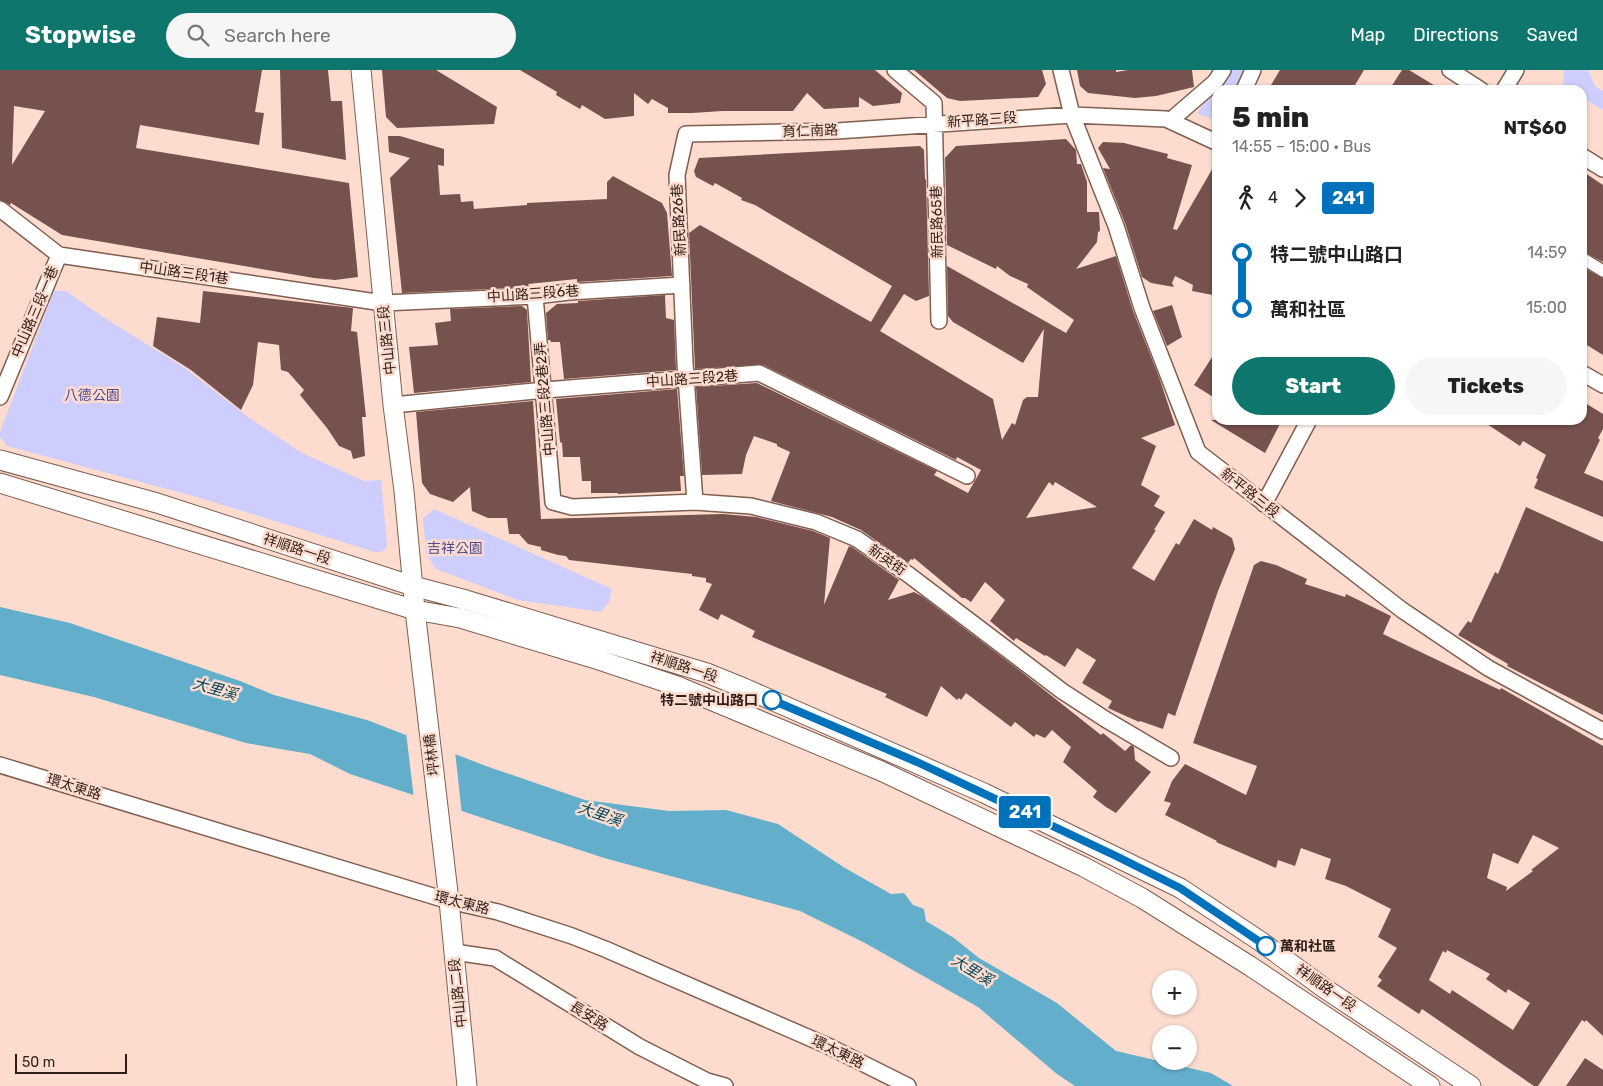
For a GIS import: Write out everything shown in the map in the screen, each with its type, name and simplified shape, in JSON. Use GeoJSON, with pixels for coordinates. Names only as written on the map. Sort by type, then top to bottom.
{"type":"FeatureCollection","features":[{"type":"Feature","properties":{"kind":"street","name":"中山路三段"},"geometry":{"type":"LineString","coordinates":[[360,70],[415,610]]}},
{"type":"Feature","properties":{"kind":"street","name":"新平路三段"},"geometry":{"type":"LineString","coordinates":[[895,70],[934,103],[934,123],[1072,115],[1171,120]]}},
{"type":"Feature","properties":{"kind":"street"},"geometry":{"type":"LineString","coordinates":[[1061,70],[1072,115]]}},
{"type":"Feature","properties":{"kind":"street"},"geometry":{"type":"LineString","coordinates":[[1212,140],[1171,120],[1215,82],[1223,70]]}},
{"type":"Feature","properties":{"kind":"street"},"geometry":{"type":"LineString","coordinates":[[1246,85],[1253,70]]}},
{"type":"Feature","properties":{"kind":"street"},"geometry":{"type":"LineString","coordinates":[[1450,70],[1473,85]]}},
{"type":"Feature","properties":{"kind":"street"},"geometry":{"type":"LineString","coordinates":[[1507,85],[1516,70]]}},
{"type":"Feature","properties":{"kind":"street","name":"新平路三段"},"geometry":{"type":"LineString","coordinates":[[1072,115],[1116,226],[1142,308],[1198,452],[1402,610],[1488,668],[1603,731]]}},
{"type":"Feature","properties":{"kind":"street","name":"育仁南路"},"geometry":{"type":"LineString","coordinates":[[686,134],[837,131],[934,123]]}},
{"type":"Feature","properties":{"kind":"street","name":"新民路65巷"},"geometry":{"type":"LineString","coordinates":[[934,123],[939,321]]}},
{"type":"Feature","properties":{"kind":"street","name":"新民路26巷"},"geometry":{"type":"LineString","coordinates":[[686,134],[677,175],[685,363],[695,502]]}},
{"type":"Feature","properties":{"kind":"street"},"geometry":{"type":"LineString","coordinates":[[1587,159],[1603,169]]}},
{"type":"Feature","properties":{"kind":"street","name":"中山路三段1巷"},"geometry":{"type":"LineString","coordinates":[[0,209],[59,255],[383,303]]}},
{"type":"Feature","properties":{"kind":"street","name":"中山路三段一巷"},"geometry":{"type":"LineString","coordinates":[[0,397],[59,255]]}},
{"type":"Feature","properties":{"kind":"street"},"geometry":{"type":"LineString","coordinates":[[1587,261],[1603,271]]}},
{"type":"Feature","properties":{"kind":"street","name":"中山路三段6巷"},"geometry":{"type":"LineString","coordinates":[[383,303],[535,296],[682,285]]}},
{"type":"Feature","properties":{"kind":"street","name":"中山路三段2巷2弄"},"geometry":{"type":"LineString","coordinates":[[535,296],[545,390],[553,502]]}},
{"type":"Feature","properties":{"kind":"street","name":"中山路三段2巷"},"geometry":{"type":"LineString","coordinates":[[393,405],[545,390],[759,373],[967,476]]}},
{"type":"Feature","properties":{"kind":"street"},"geometry":{"type":"LineString","coordinates":[[1587,376],[1603,385]]}},
{"type":"Feature","properties":{"kind":"street"},"geometry":{"type":"LineString","coordinates":[[1264,504],[1306,425]]}},
{"type":"Feature","properties":{"kind":"street","name":"祥順路一段"},"geometry":{"type":"LineString","coordinates":[[0,460],[156,503],[413,586],[466,600],[707,674],[917,762],[1180,888],[1260,941],[1324,988],[1472,1086]]}},
{"type":"Feature","properties":{"kind":"street","name":"祥順路一段"},"geometry":{"type":"LineString","coordinates":[[0,483],[415,610],[460,618],[599,660],[676,686],[881,770],[1076,863],[1142,898],[1250,966],[1430,1086]]}},
{"type":"Feature","properties":{"kind":"street","name":"新英街"},"geometry":{"type":"LineString","coordinates":[[553,502],[572,507],[695,502],[751,506],[816,522],[857,539],[909,575],[1062,691],[1171,758]]}},
{"type":"Feature","properties":{"kind":"street","name":"坪林橋"},"geometry":{"type":"LineString","coordinates":[[415,610],[449,901]]}},
{"type":"Feature","properties":{"kind":"street","name":"環太東路"},"geometry":{"type":"LineString","coordinates":[[0,765],[449,901],[498,912],[580,939],[828,1046],[908,1086]]}},
{"type":"Feature","properties":{"kind":"street","name":"中山路二段"},"geometry":{"type":"LineString","coordinates":[[449,901],[467,1086]]}},
{"type":"Feature","properties":{"kind":"street","name":"長安路"},"geometry":{"type":"LineString","coordinates":[[454,952],[496,958],[640,1047],[706,1083],[724,1086]]}},
{"type":"Feature","properties":{"kind":"green space"},"geometry":{"type":"Polygon","coordinates":[[[1230,70],[1246,70],[1238,85],[1218,85],[1230,70]]]}},
{"type":"Feature","properties":{"kind":"green space"},"geometry":{"type":"Polygon","coordinates":[[[1564,70],[1588,70],[1595,86],[1603,91],[1603,110],[1587,100],[1587,85],[1563,85],[1564,70]]]}},
{"type":"Feature","properties":{"kind":"green space"},"geometry":{"type":"Polygon","coordinates":[[[1212,93],[1212,119],[1197,113],[1212,93]]]}},
{"type":"Feature","properties":{"kind":"green space","name":"八德公園"},"geometry":{"type":"Polygon","coordinates":[[[54,291],[66,291],[103,317],[185,368],[248,417],[302,453],[364,481],[381,480],[387,544],[385,550],[375,552],[197,497],[7,446],[0,437],[0,432],[54,291]]]}},
{"type":"Feature","properties":{"kind":"green space","name":"吉祥公園"},"geometry":{"type":"Polygon","coordinates":[[[434,509],[612,589],[609,602],[601,612],[518,600],[436,569],[426,553],[423,518],[434,509]]]}},
{"type":"Feature","properties":{"kind":"water","name":"大里溪"},"geometry":{"type":"Polygon","coordinates":[[[0,607],[70,623],[240,681],[274,695],[367,720],[486,766],[585,800],[669,811],[726,810],[778,824],[845,868],[891,894],[904,893],[913,905],[924,909],[926,921],[954,938],[979,958],[1057,1003],[1116,1051],[1152,1059],[1152,1070],[1197,1070],[1211,1073],[1233,1086],[1075,1086],[1057,1074],[978,1007],[865,943],[800,911],[604,858],[350,774],[310,754],[246,743],[94,697],[0,675],[0,607]]]}},
{"type":"Feature","properties":{"kind":"pier"},"geometry":{"type":"Polygon","coordinates":[[[406,732],[455,751],[462,815],[414,799],[406,732]]]}},
{"type":"Feature","properties":{"kind":"building"},"geometry":{"type":"Polygon","coordinates":[[[0,70],[262,70],[255,112],[264,113],[259,145],[140,125],[136,148],[349,183],[358,277],[335,280],[314,278],[62,235],[11,203],[10,205],[0,200],[0,70]],[[14,106],[12,165],[45,111],[14,106]]]}},
{"type":"Feature","properties":{"kind":"building"},"geometry":{"type":"Polygon","coordinates":[[[280,70],[328,70],[331,101],[342,101],[346,160],[282,148],[280,70]]]}},
{"type":"Feature","properties":{"kind":"building"},"geometry":{"type":"Polygon","coordinates":[[[382,70],[436,70],[497,107],[494,124],[397,128],[386,117],[382,70]]]}},
{"type":"Feature","properties":{"kind":"building"},"geometry":{"type":"Polygon","coordinates":[[[520,70],[875,70],[902,93],[900,103],[873,106],[859,97],[859,107],[824,109],[807,93],[793,111],[668,113],[668,108],[652,99],[648,104],[634,93],[634,116],[605,119],[582,105],[580,109],[556,95],[557,92],[520,70]]]}},
{"type":"Feature","properties":{"kind":"building"},"geometry":{"type":"Polygon","coordinates":[[[914,70],[1042,70],[1046,84],[1038,97],[960,101],[947,98],[914,70]]]}},
{"type":"Feature","properties":{"kind":"building"},"geometry":{"type":"Polygon","coordinates":[[[1077,70],[1116,70],[1116,72],[1128,70],[1192,70],[1194,87],[1156,96],[1135,98],[1088,93],[1080,86],[1077,70]]]}},
{"type":"Feature","properties":{"kind":"building"},"geometry":{"type":"Polygon","coordinates":[[[1280,70],[1364,70],[1355,85],[1271,85],[1280,70]]]}},
{"type":"Feature","properties":{"kind":"building"},"geometry":{"type":"Polygon","coordinates":[[[1402,70],[1409,70],[1434,85],[1392,85],[1402,70]]]}},
{"type":"Feature","properties":{"kind":"building"},"geometry":{"type":"Polygon","coordinates":[[[388,136],[400,136],[444,149],[444,166],[438,165],[440,195],[460,194],[461,202],[473,201],[474,209],[527,205],[527,203],[607,199],[607,182],[613,176],[662,203],[667,213],[672,276],[577,282],[577,279],[528,284],[529,286],[511,288],[402,293],[390,178],[410,158],[389,152],[388,136]]]}},
{"type":"Feature","properties":{"kind":"building"},"geometry":{"type":"Polygon","coordinates":[[[1066,139],[1076,150],[1077,164],[1081,164],[1087,182],[1087,212],[1099,212],[1100,231],[1098,232],[1097,242],[1076,269],[1116,256],[1133,311],[1159,377],[1175,425],[1141,438],[1156,446],[1141,485],[1160,496],[1154,506],[1165,512],[1132,568],[1154,581],[1176,543],[1179,545],[1194,519],[1212,530],[1213,527],[1232,538],[1235,549],[1218,591],[1175,716],[1168,713],[1163,729],[1139,722],[1108,708],[1112,701],[1082,683],[1096,660],[1077,648],[1065,667],[1016,638],[1014,641],[990,621],[1005,600],[985,582],[971,602],[962,598],[914,558],[908,563],[861,530],[832,517],[771,501],[790,452],[777,446],[777,444],[754,436],[746,455],[742,474],[702,475],[696,387],[757,383],[937,471],[934,475],[968,493],[981,470],[957,457],[956,460],[763,365],[695,369],[689,233],[700,225],[871,322],[892,286],[755,205],[741,200],[742,198],[715,183],[713,186],[696,177],[694,171],[699,158],[920,146],[924,150],[926,179],[929,296],[916,301],[904,294],[880,331],[993,399],[1002,440],[1012,423],[1015,425],[1023,400],[1027,397],[1038,397],[1044,329],[1023,363],[953,322],[948,316],[947,266],[1066,333],[1074,320],[1027,287],[1028,284],[1010,276],[997,266],[996,269],[947,245],[945,158],[956,146],[1066,139]],[[1049,482],[1026,518],[1097,507],[1055,482],[1053,486],[1049,482]]]}},
{"type":"Feature","properties":{"kind":"building"},"geometry":{"type":"Polygon","coordinates":[[[1103,142],[1124,143],[1168,154],[1167,158],[1192,165],[1173,229],[1177,230],[1212,169],[1212,295],[1192,291],[1193,285],[1175,276],[1172,283],[1174,287],[1151,283],[1142,277],[1125,223],[1103,168],[1110,169],[1098,148],[1103,142]]]}},
{"type":"Feature","properties":{"kind":"building"},"geometry":{"type":"Polygon","coordinates":[[[1587,174],[1603,185],[1603,262],[1587,254],[1587,174]]]}},
{"type":"Feature","properties":{"kind":"building"},"geometry":{"type":"Polygon","coordinates":[[[1587,270],[1603,278],[1603,355],[1587,345],[1587,270]]]}},
{"type":"Feature","properties":{"kind":"building"},"geometry":{"type":"Polygon","coordinates":[[[203,291],[353,308],[351,331],[357,332],[366,417],[362,417],[365,456],[353,459],[351,451],[339,446],[300,395],[304,390],[288,372],[281,370],[279,345],[258,342],[253,385],[241,410],[191,370],[153,346],[157,317],[200,323],[203,291]]]}},
{"type":"Feature","properties":{"kind":"building"},"geometry":{"type":"Polygon","coordinates":[[[665,295],[666,318],[674,320],[676,370],[564,379],[560,342],[548,340],[546,313],[557,304],[665,295]]]}},
{"type":"Feature","properties":{"kind":"building"},"geometry":{"type":"Polygon","coordinates":[[[1172,305],[1182,337],[1167,346],[1153,311],[1172,305]]]}},
{"type":"Feature","properties":{"kind":"building"},"geometry":{"type":"Polygon","coordinates":[[[522,306],[527,310],[531,382],[414,393],[409,347],[438,345],[435,323],[451,321],[450,309],[522,306]]]}},
{"type":"Feature","properties":{"kind":"building"},"geometry":{"type":"Polygon","coordinates":[[[1212,357],[1212,396],[1194,385],[1212,357]]]}},
{"type":"Feature","properties":{"kind":"building"},"geometry":{"type":"Polygon","coordinates":[[[677,389],[684,476],[680,476],[681,491],[618,494],[591,493],[591,481],[582,481],[580,457],[563,457],[556,399],[677,389]]]}},
{"type":"Feature","properties":{"kind":"building"},"geometry":{"type":"Polygon","coordinates":[[[533,401],[541,519],[723,514],[756,517],[813,531],[830,538],[824,605],[849,546],[852,547],[899,580],[888,600],[914,592],[923,597],[1101,735],[1103,733],[1125,751],[1131,745],[1134,747],[1135,760],[1151,772],[1116,813],[1093,797],[1097,791],[1063,762],[1071,747],[1052,730],[1045,738],[1036,734],[1034,737],[1015,722],[1011,727],[966,693],[961,700],[959,698],[957,700],[941,686],[927,717],[885,697],[887,694],[752,637],[755,631],[721,614],[718,620],[699,610],[712,584],[706,582],[706,578],[692,576],[692,574],[569,560],[566,556],[541,550],[541,547],[528,544],[519,534],[509,534],[507,518],[488,518],[472,511],[470,487],[453,502],[430,494],[422,483],[416,412],[533,401]]]}},
{"type":"Feature","properties":{"kind":"building"},"geometry":{"type":"Polygon","coordinates":[[[1587,404],[1603,414],[1603,429],[1598,438],[1600,440],[1584,473],[1603,481],[1603,517],[1534,488],[1538,479],[1536,478],[1546,455],[1523,441],[1520,446],[1488,425],[1587,425],[1587,404]]]}},
{"type":"Feature","properties":{"kind":"building"},"geometry":{"type":"Polygon","coordinates":[[[1219,425],[1279,425],[1265,453],[1219,425]]]}},
{"type":"Feature","properties":{"kind":"building"},"geometry":{"type":"Polygon","coordinates":[[[1526,507],[1603,542],[1603,715],[1507,666],[1508,664],[1458,635],[1468,621],[1471,623],[1495,572],[1498,574],[1526,507]]]}},
{"type":"Feature","properties":{"kind":"building"},"geometry":{"type":"Polygon","coordinates":[[[1261,561],[1276,565],[1307,579],[1305,584],[1345,597],[1346,594],[1391,616],[1383,634],[1500,690],[1501,688],[1603,746],[1603,1036],[1586,1020],[1585,1022],[1582,1020],[1538,1086],[1534,1086],[1422,1009],[1419,1014],[1377,986],[1382,980],[1378,977],[1397,948],[1378,937],[1391,909],[1346,886],[1325,879],[1331,859],[1301,848],[1295,866],[1278,860],[1276,868],[1216,842],[1165,815],[1171,803],[1164,801],[1172,781],[1185,764],[1246,795],[1257,766],[1193,743],[1254,565],[1261,561]],[[1533,835],[1518,864],[1493,853],[1487,878],[1507,887],[1506,891],[1559,848],[1533,835]],[[1447,950],[1446,953],[1443,951],[1429,980],[1450,994],[1452,990],[1513,1030],[1530,1003],[1508,989],[1506,993],[1486,979],[1490,974],[1447,950]]]}},
{"type":"Feature","properties":{"kind":"building"},"geometry":{"type":"Polygon","coordinates":[[[1585,1058],[1603,1070],[1603,1086],[1566,1086],[1585,1058]]]}},
{"type":"Feature","properties":{"kind":"bus line","name":"241"},"geometry":{"type":"LineString","coordinates":[[772,700],[917,762],[1116,856],[1180,888],[1266,946]]}},
{"type":"Feature","properties":{"kind":"place","name":"特二號中山路口"},"geometry":{"type":"Point","coordinates":[772,700]}},
{"type":"Feature","properties":{"kind":"place","name":"萬和社區"},"geometry":{"type":"Point","coordinates":[1266,946]}}]}
